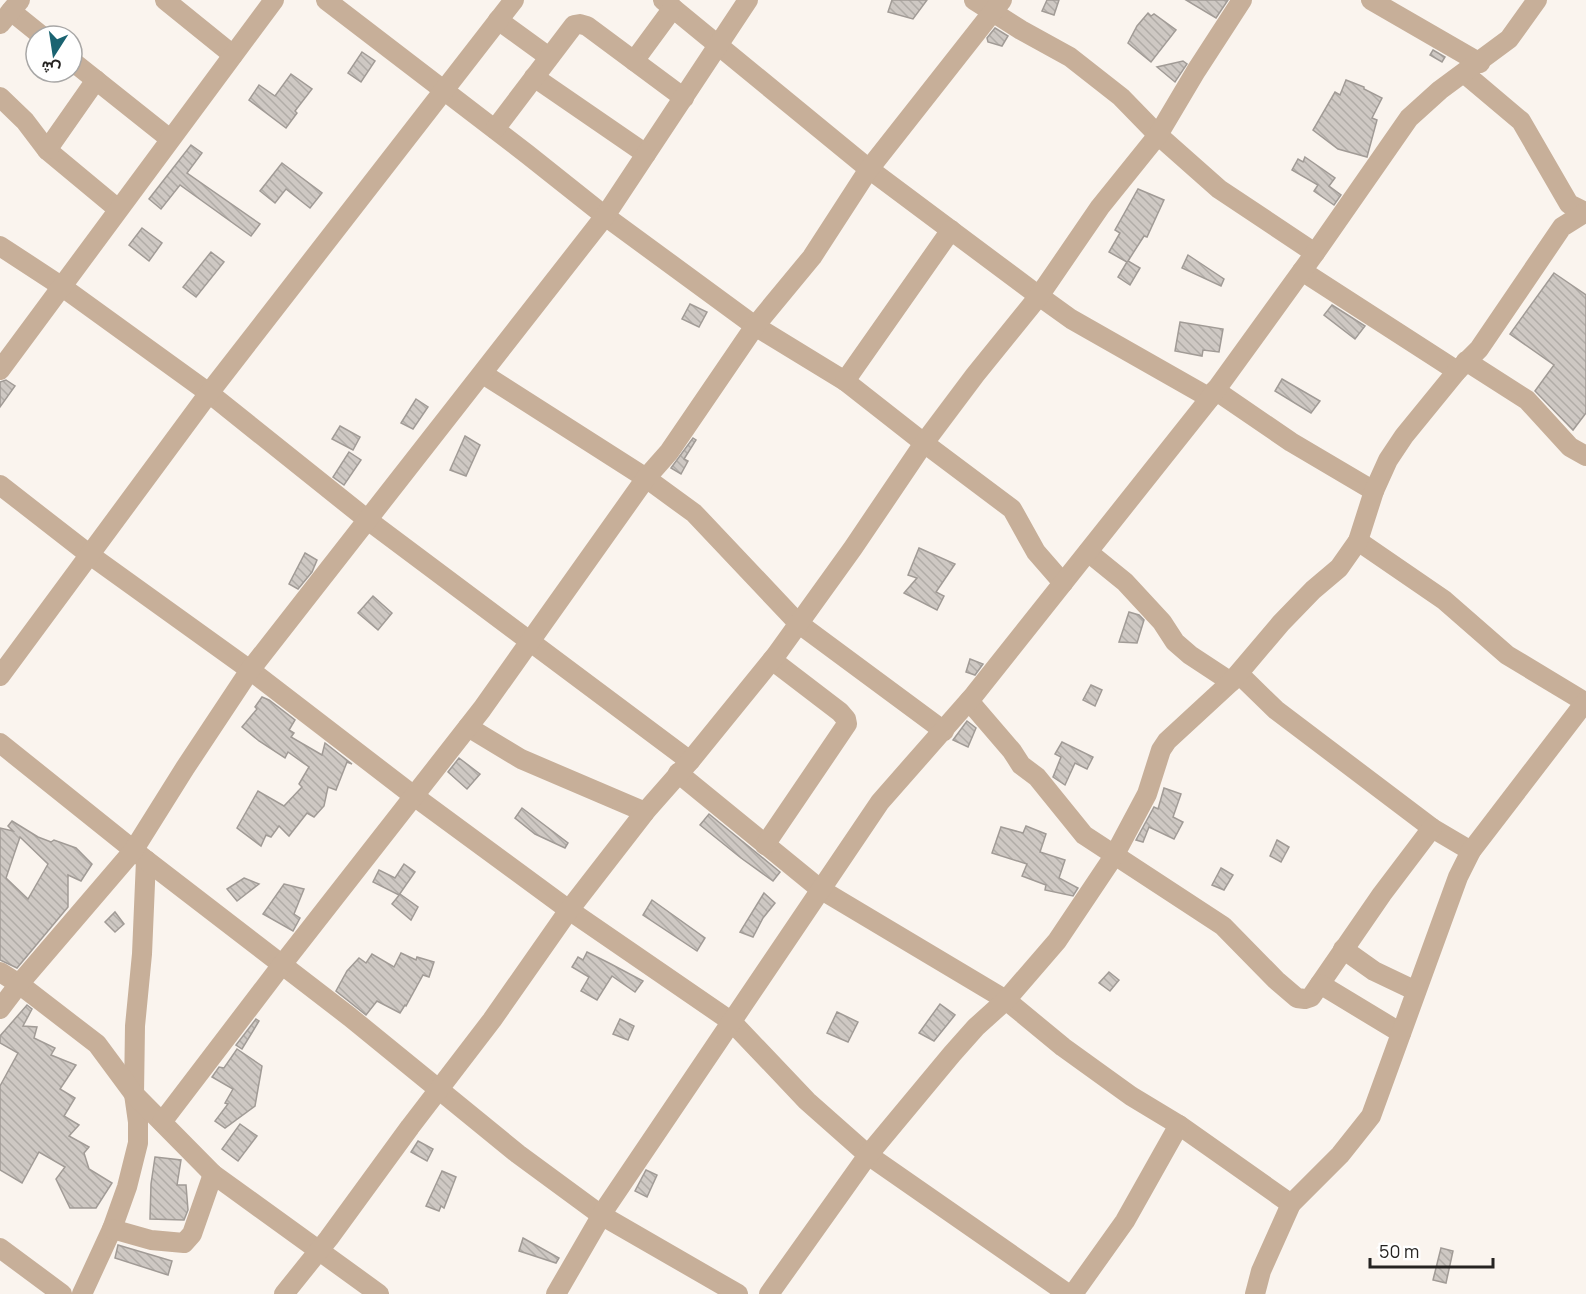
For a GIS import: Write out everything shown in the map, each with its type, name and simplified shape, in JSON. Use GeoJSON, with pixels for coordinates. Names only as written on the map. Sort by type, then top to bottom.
{"type":"FeatureCollection","features":[{"type":"Feature","properties":{"kind":"street"},"geometry":{"type":"LineString","coordinates":[[165,0],[233,56]]}},
{"type":"Feature","properties":{"kind":"street"},"geometry":{"type":"LineString","coordinates":[[0,370],[274,0]]}},
{"type":"Feature","properties":{"kind":"street"},"geometry":{"type":"LineString","coordinates":[[326,0],[605,216],[755,326],[845,381],[1012,509],[1036,552],[1063,583]]}},
{"type":"Feature","properties":{"kind":"street"},"geometry":{"type":"LineString","coordinates":[[0,676],[208,393],[514,0]]}},
{"type":"Feature","properties":{"kind":"street"},"geometry":{"type":"LineString","coordinates":[[0,1009],[19,984],[139,855],[185,768],[250,670],[369,521],[605,216],[748,0]]}},
{"type":"Feature","properties":{"kind":"street"},"geometry":{"type":"LineString","coordinates":[[974,0],[997,6],[1070,57],[1121,97],[1158,135],[1228,195],[1315,253]]}},
{"type":"Feature","properties":{"kind":"street"},"geometry":{"type":"LineString","coordinates":[[284,1294],[440,1090],[569,910],[645,812],[772,660],[854,548],[924,443],[1039,296],[1100,207],[1158,135],[1242,0]]}},
{"type":"Feature","properties":{"kind":"street"},"geometry":{"type":"LineString","coordinates":[[1371,0],[1472,68],[1521,121],[1569,204],[1586,212]]}},
{"type":"Feature","properties":{"kind":"street"},"geometry":{"type":"LineString","coordinates":[[556,1294],[601,1215],[880,802],[969,701],[1213,394],[1409,118],[1440,90],[1509,39],[1537,0]]}},
{"type":"Feature","properties":{"kind":"street"},"geometry":{"type":"LineString","coordinates":[[634,61],[668,4],[869,170],[1071,319],[1213,394],[1374,491]]}},
{"type":"Feature","properties":{"kind":"street"},"geometry":{"type":"LineString","coordinates":[[162,1122],[531,643],[588,558],[645,478],[669,452],[755,326],[812,257],[869,170],[997,6]]}},
{"type":"Feature","properties":{"kind":"street"},"geometry":{"type":"LineString","coordinates":[[10,12],[26,24]]}},
{"type":"Feature","properties":{"kind":"street"},"geometry":{"type":"LineString","coordinates":[[498,20],[549,57]]}},
{"type":"Feature","properties":{"kind":"street"},"geometry":{"type":"LineString","coordinates":[[495,129],[573,25],[587,26],[684,98]]}},
{"type":"Feature","properties":{"kind":"street"},"geometry":{"type":"LineString","coordinates":[[84,70],[170,139]]}},
{"type":"Feature","properties":{"kind":"street"},"geometry":{"type":"LineString","coordinates":[[534,77],[646,154]]}},
{"type":"Feature","properties":{"kind":"street"},"geometry":{"type":"LineString","coordinates":[[47,150],[96,80]]}},
{"type":"Feature","properties":{"kind":"street"},"geometry":{"type":"LineString","coordinates":[[0,97],[25,121],[47,150],[118,209]]}},
{"type":"Feature","properties":{"kind":"street"},"geometry":{"type":"LineString","coordinates":[[769,1294],[868,1155],[952,1054],[1006,1000],[1057,941],[1114,856],[1147,794],[1161,750],[1167,741],[1235,678],[1281,623],[1313,590],[1339,568],[1358,541],[1374,491],[1388,460],[1404,436],[1479,349],[1562,227],[1586,212]]}},
{"type":"Feature","properties":{"kind":"street"},"geometry":{"type":"LineString","coordinates":[[845,381],[951,230]]}},
{"type":"Feature","properties":{"kind":"street"},"geometry":{"type":"LineString","coordinates":[[0,246],[61,286],[208,393],[369,521],[531,643],[684,767],[765,845],[820,890],[1006,1000],[1063,1047],[1131,1096],[1179,1125],[1291,1204]]}},
{"type":"Feature","properties":{"kind":"street"},"geometry":{"type":"LineString","coordinates":[[1302,271],[1462,366],[1527,400],[1570,447],[1586,456]]}},
{"type":"Feature","properties":{"kind":"street"},"geometry":{"type":"LineString","coordinates":[[483,375],[645,478],[704,521],[798,623],[944,731]]}},
{"type":"Feature","properties":{"kind":"street"},"geometry":{"type":"LineString","coordinates":[[0,485],[90,555],[250,670],[414,796],[569,910],[732,1022],[807,1101],[868,1155],[1068,1294]]}},
{"type":"Feature","properties":{"kind":"street"},"geometry":{"type":"LineString","coordinates":[[1255,1294],[1261,1271],[1291,1204],[1340,1155],[1371,1116],[1458,877],[1471,851],[1586,701],[1507,655],[1444,600],[1358,541]]}},
{"type":"Feature","properties":{"kind":"street"},"geometry":{"type":"LineString","coordinates":[[1088,552],[1125,582],[1162,622],[1175,642],[1190,655],[1235,678],[1432,828],[1471,851]]}},
{"type":"Feature","properties":{"kind":"street"},"geometry":{"type":"LineString","coordinates":[[765,845],[847,724],[846,718],[840,712],[772,660]]}},
{"type":"Feature","properties":{"kind":"street"},"geometry":{"type":"LineString","coordinates":[[969,701],[1012,751],[1021,765],[1037,777],[1084,835],[1223,926],[1297,998],[1305,999],[1311,996],[1432,828]]}},
{"type":"Feature","properties":{"kind":"street"},"geometry":{"type":"LineString","coordinates":[[468,727],[521,759],[645,812]]}},
{"type":"Feature","properties":{"kind":"street"},"geometry":{"type":"LineString","coordinates":[[0,743],[139,855],[350,1017],[518,1154],[601,1215],[738,1294]]}},
{"type":"Feature","properties":{"kind":"street"},"geometry":{"type":"LineString","coordinates":[[82,1294],[112,1229],[127,1187],[138,1143],[134,1094],[135,1026],[141,954],[139,855]]}},
{"type":"Feature","properties":{"kind":"street"},"geometry":{"type":"LineString","coordinates":[[1343,950],[1374,971],[1416,991]]}},
{"type":"Feature","properties":{"kind":"street"},"geometry":{"type":"LineString","coordinates":[[0,972],[97,1044],[134,1094],[213,1174],[379,1294]]}},
{"type":"Feature","properties":{"kind":"street"},"geometry":{"type":"LineString","coordinates":[[1320,984],[1401,1033]]}},
{"type":"Feature","properties":{"kind":"street"},"geometry":{"type":"LineString","coordinates":[[1073,1294],[1125,1221],[1179,1125]]}},
{"type":"Feature","properties":{"kind":"street"},"geometry":{"type":"LineString","coordinates":[[112,1229],[151,1240],[184,1243],[192,1234],[213,1174]]}},
{"type":"Feature","properties":{"kind":"street"},"geometry":{"type":"LineString","coordinates":[[0,1248],[62,1294]]}},
{"type":"Feature","properties":{"kind":"building"},"geometry":{"type":"Polygon","coordinates":[[[892,0],[927,0],[913,19],[888,12],[892,0]]]}},
{"type":"Feature","properties":{"kind":"building"},"geometry":{"type":"Polygon","coordinates":[[[1047,0],[1059,0],[1054,15],[1042,11],[1047,0]]]}},
{"type":"Feature","properties":{"kind":"building"},"geometry":{"type":"Polygon","coordinates":[[[1186,0],[1228,0],[1216,18],[1186,0]]]}},
{"type":"Feature","properties":{"kind":"building"},"geometry":{"type":"Polygon","coordinates":[[[1148,13],[1151,16],[1154,14],[1176,30],[1151,62],[1128,43],[1137,26],[1148,13]]]}},
{"type":"Feature","properties":{"kind":"building"},"geometry":{"type":"Polygon","coordinates":[[[995,28],[1008,36],[1002,46],[988,42],[987,38],[995,28]]]}},
{"type":"Feature","properties":{"kind":"building"},"geometry":{"type":"Polygon","coordinates":[[[1433,50],[1445,57],[1442,62],[1430,55],[1433,50]]]}},
{"type":"Feature","properties":{"kind":"building"},"geometry":{"type":"Polygon","coordinates":[[[362,52],[375,61],[361,82],[348,73],[362,52]]]}},
{"type":"Feature","properties":{"kind":"building"},"geometry":{"type":"Polygon","coordinates":[[[1183,61],[1187,64],[1175,82],[1157,67],[1183,61]]]}},
{"type":"Feature","properties":{"kind":"building"},"geometry":{"type":"Polygon","coordinates":[[[291,74],[312,89],[295,111],[297,113],[286,128],[249,100],[259,85],[275,96],[291,74]]]}},
{"type":"Feature","properties":{"kind":"building"},"geometry":{"type":"Polygon","coordinates":[[[1346,80],[1382,98],[1372,118],[1377,120],[1367,157],[1338,149],[1313,130],[1335,92],[1340,95],[1346,80]]]}},
{"type":"Feature","properties":{"kind":"building"},"geometry":{"type":"Polygon","coordinates":[[[191,145],[202,153],[187,173],[260,224],[251,236],[180,185],[161,209],[149,199],[191,145]]]}},
{"type":"Feature","properties":{"kind":"building"},"geometry":{"type":"Polygon","coordinates":[[[1305,157],[1335,178],[1329,186],[1341,195],[1334,205],[1314,191],[1318,185],[1292,170],[1298,159],[1303,162],[1305,157]]]}},
{"type":"Feature","properties":{"kind":"building"},"geometry":{"type":"Polygon","coordinates":[[[282,163],[322,193],[310,208],[286,189],[275,203],[260,191],[282,163]]]}},
{"type":"Feature","properties":{"kind":"building"},"geometry":{"type":"Polygon","coordinates":[[[1138,189],[1164,200],[1147,237],[1144,236],[1128,261],[1140,268],[1130,285],[1118,277],[1127,262],[1109,252],[1120,233],[1115,230],[1138,189]]]}},
{"type":"Feature","properties":{"kind":"building"},"geometry":{"type":"Polygon","coordinates":[[[142,228],[162,243],[149,261],[129,245],[142,228]]]}},
{"type":"Feature","properties":{"kind":"building"},"geometry":{"type":"Polygon","coordinates":[[[211,252],[224,262],[196,297],[183,287],[211,252]]]}},
{"type":"Feature","properties":{"kind":"building"},"geometry":{"type":"Polygon","coordinates":[[[1188,255],[1224,279],[1221,286],[1182,268],[1188,255]]]}},
{"type":"Feature","properties":{"kind":"building"},"geometry":{"type":"Polygon","coordinates":[[[1554,273],[1586,295],[1586,413],[1573,430],[1535,391],[1554,365],[1510,334],[1554,273]]]}},
{"type":"Feature","properties":{"kind":"building"},"geometry":{"type":"Polygon","coordinates":[[[690,304],[707,312],[699,327],[682,319],[690,304]]]}},
{"type":"Feature","properties":{"kind":"building"},"geometry":{"type":"Polygon","coordinates":[[[1332,305],[1365,326],[1355,339],[1324,315],[1332,305]]]}},
{"type":"Feature","properties":{"kind":"building"},"geometry":{"type":"Polygon","coordinates":[[[1180,322],[1223,329],[1219,352],[1203,350],[1202,356],[1175,351],[1180,322]]]}},
{"type":"Feature","properties":{"kind":"building"},"geometry":{"type":"Polygon","coordinates":[[[1282,379],[1320,401],[1311,413],[1275,391],[1282,379]]]}},
{"type":"Feature","properties":{"kind":"building"},"geometry":{"type":"Polygon","coordinates":[[[6,380],[15,386],[0,407],[0,382],[6,380]]]}},
{"type":"Feature","properties":{"kind":"building"},"geometry":{"type":"Polygon","coordinates":[[[416,399],[428,407],[413,429],[401,423],[416,399]]]}},
{"type":"Feature","properties":{"kind":"building"},"geometry":{"type":"Polygon","coordinates":[[[340,426],[360,437],[353,450],[332,439],[340,426]]]}},
{"type":"Feature","properties":{"kind":"building"},"geometry":{"type":"Polygon","coordinates":[[[465,436],[480,445],[466,476],[450,470],[465,436]]]}},
{"type":"Feature","properties":{"kind":"building"},"geometry":{"type":"Polygon","coordinates":[[[693,438],[696,440],[684,459],[688,461],[681,474],[671,468],[693,438]]]}},
{"type":"Feature","properties":{"kind":"building"},"geometry":{"type":"Polygon","coordinates":[[[349,452],[361,460],[344,485],[333,477],[349,452]]]}},
{"type":"Feature","properties":{"kind":"building"},"geometry":{"type":"Polygon","coordinates":[[[919,548],[955,564],[936,592],[944,596],[937,610],[904,593],[917,578],[908,575],[919,548]]]}},
{"type":"Feature","properties":{"kind":"building"},"geometry":{"type":"Polygon","coordinates":[[[305,553],[317,560],[312,572],[298,589],[289,584],[305,553]]]}},
{"type":"Feature","properties":{"kind":"building"},"geometry":{"type":"Polygon","coordinates":[[[373,596],[392,613],[378,630],[358,613],[373,596]]]}},
{"type":"Feature","properties":{"kind":"building"},"geometry":{"type":"Polygon","coordinates":[[[1129,612],[1139,615],[1144,620],[1137,643],[1119,642],[1129,612]]]}},
{"type":"Feature","properties":{"kind":"building"},"geometry":{"type":"Polygon","coordinates":[[[970,659],[983,664],[975,675],[966,672],[970,659]]]}},
{"type":"Feature","properties":{"kind":"building"},"geometry":{"type":"Polygon","coordinates":[[[1091,685],[1102,690],[1095,706],[1083,700],[1091,685]]]}},
{"type":"Feature","properties":{"kind":"building"},"geometry":{"type":"Polygon","coordinates":[[[262,697],[295,720],[289,730],[294,733],[291,737],[322,755],[325,743],[352,764],[347,762],[336,790],[328,787],[324,806],[314,817],[307,813],[289,836],[279,826],[271,837],[266,835],[261,846],[237,828],[258,791],[284,806],[302,787],[299,784],[309,767],[288,752],[285,758],[242,727],[257,709],[255,707],[262,697]]]}},
{"type":"Feature","properties":{"kind":"building"},"geometry":{"type":"Polygon","coordinates":[[[967,721],[976,728],[968,747],[953,740],[967,721]]]}},
{"type":"Feature","properties":{"kind":"building"},"geometry":{"type":"Polygon","coordinates":[[[1062,742],[1093,757],[1087,769],[1075,763],[1065,785],[1053,777],[1061,757],[1055,754],[1062,742]]]}},
{"type":"Feature","properties":{"kind":"building"},"geometry":{"type":"Polygon","coordinates":[[[459,758],[480,774],[467,789],[448,772],[459,758]]]}},
{"type":"Feature","properties":{"kind":"building"},"geometry":{"type":"Polygon","coordinates":[[[1164,788],[1181,794],[1173,817],[1183,822],[1174,839],[1149,827],[1143,842],[1136,840],[1154,807],[1158,809],[1164,788]]]}},
{"type":"Feature","properties":{"kind":"building"},"geometry":{"type":"Polygon","coordinates":[[[522,808],[568,843],[565,848],[535,834],[515,818],[522,808]]]}},
{"type":"Feature","properties":{"kind":"building"},"geometry":{"type":"Polygon","coordinates":[[[709,814],[780,872],[773,881],[700,825],[709,814]]]}},
{"type":"Feature","properties":{"kind":"building"},"geometry":{"type":"Polygon","coordinates":[[[12,821],[38,837],[76,848],[92,864],[81,881],[68,875],[68,907],[17,968],[0,960],[0,828],[13,831],[8,826],[12,821]],[[20,837],[6,878],[28,899],[48,864],[20,837]]]}},
{"type":"Feature","properties":{"kind":"building"},"geometry":{"type":"Polygon","coordinates":[[[1026,826],[1046,834],[1040,852],[1065,860],[1059,878],[1078,888],[1073,896],[1045,890],[1046,885],[1022,876],[1027,864],[992,853],[1001,827],[1023,833],[1026,826]]]}},
{"type":"Feature","properties":{"kind":"building"},"geometry":{"type":"Polygon","coordinates":[[[1277,840],[1289,847],[1281,862],[1270,856],[1277,840]]]}},
{"type":"Feature","properties":{"kind":"building"},"geometry":{"type":"Polygon","coordinates":[[[404,864],[415,872],[399,895],[373,882],[379,870],[395,878],[404,864]]]}},
{"type":"Feature","properties":{"kind":"building"},"geometry":{"type":"Polygon","coordinates":[[[1221,868],[1233,875],[1224,890],[1212,885],[1221,868]]]}},
{"type":"Feature","properties":{"kind":"building"},"geometry":{"type":"Polygon","coordinates":[[[244,878],[259,884],[237,901],[227,889],[244,878]]]}},
{"type":"Feature","properties":{"kind":"building"},"geometry":{"type":"Polygon","coordinates":[[[284,884],[304,889],[294,914],[300,918],[293,931],[263,914],[284,884]]]}},
{"type":"Feature","properties":{"kind":"building"},"geometry":{"type":"Polygon","coordinates":[[[764,893],[775,903],[763,918],[753,937],[740,932],[764,893]]]}},
{"type":"Feature","properties":{"kind":"building"},"geometry":{"type":"Polygon","coordinates":[[[400,894],[418,907],[411,920],[392,904],[400,894]]]}},
{"type":"Feature","properties":{"kind":"building"},"geometry":{"type":"Polygon","coordinates":[[[652,900],[705,938],[697,951],[643,915],[652,900]]]}},
{"type":"Feature","properties":{"kind":"building"},"geometry":{"type":"Polygon","coordinates":[[[115,912],[124,924],[115,932],[105,922],[115,912]]]}},
{"type":"Feature","properties":{"kind":"building"},"geometry":{"type":"Polygon","coordinates":[[[587,952],[643,981],[635,992],[612,976],[597,1000],[581,991],[589,977],[572,967],[578,957],[583,960],[587,952]]]}},
{"type":"Feature","properties":{"kind":"building"},"geometry":{"type":"Polygon","coordinates":[[[401,953],[416,960],[417,957],[434,962],[429,977],[423,975],[400,1013],[377,1001],[366,1015],[336,991],[347,971],[359,958],[366,963],[372,954],[394,967],[401,953]]]}},
{"type":"Feature","properties":{"kind":"building"},"geometry":{"type":"Polygon","coordinates":[[[1109,972],[1119,980],[1110,991],[1099,983],[1109,972]]]}},
{"type":"Feature","properties":{"kind":"building"},"geometry":{"type":"Polygon","coordinates":[[[940,1004],[955,1015],[934,1041],[919,1033],[940,1004]]]}},
{"type":"Feature","properties":{"kind":"building"},"geometry":{"type":"Polygon","coordinates":[[[27,1005],[32,1009],[23,1026],[37,1027],[34,1038],[55,1048],[51,1055],[76,1065],[60,1089],[75,1098],[64,1116],[79,1125],[69,1136],[89,1147],[84,1153],[89,1169],[112,1183],[96,1208],[70,1208],[56,1179],[65,1167],[39,1152],[22,1183],[0,1170],[0,1086],[18,1053],[0,1043],[0,1036],[27,1005]]]}},
{"type":"Feature","properties":{"kind":"building"},"geometry":{"type":"Polygon","coordinates":[[[837,1012],[858,1022],[848,1042],[827,1033],[837,1012]]]}},
{"type":"Feature","properties":{"kind":"building"},"geometry":{"type":"Polygon","coordinates":[[[256,1019],[259,1021],[242,1049],[236,1045],[256,1019]]]}},
{"type":"Feature","properties":{"kind":"building"},"geometry":{"type":"Polygon","coordinates":[[[620,1019],[634,1026],[628,1040],[613,1034],[620,1019]]]}},
{"type":"Feature","properties":{"kind":"building"},"geometry":{"type":"Polygon","coordinates":[[[237,1049],[262,1066],[255,1106],[225,1128],[215,1121],[228,1104],[225,1103],[233,1089],[212,1077],[219,1067],[224,1068],[237,1049]]]}},
{"type":"Feature","properties":{"kind":"building"},"geometry":{"type":"Polygon","coordinates":[[[240,1124],[257,1136],[238,1161],[222,1149],[240,1124]]]}},
{"type":"Feature","properties":{"kind":"building"},"geometry":{"type":"Polygon","coordinates":[[[418,1141],[433,1149],[427,1161],[411,1152],[418,1141]]]}},
{"type":"Feature","properties":{"kind":"building"},"geometry":{"type":"Polygon","coordinates":[[[155,1157],[181,1160],[177,1185],[186,1185],[188,1210],[184,1220],[150,1219],[151,1184],[155,1157]]]}},
{"type":"Feature","properties":{"kind":"building"},"geometry":{"type":"Polygon","coordinates":[[[646,1170],[657,1175],[647,1197],[635,1191],[646,1170]]]}},
{"type":"Feature","properties":{"kind":"building"},"geometry":{"type":"Polygon","coordinates":[[[442,1171],[456,1177],[444,1208],[441,1206],[439,1211],[426,1206],[442,1171]]]}},
{"type":"Feature","properties":{"kind":"building"},"geometry":{"type":"Polygon","coordinates":[[[523,1238],[559,1258],[556,1263],[519,1251],[523,1238]]]}},
{"type":"Feature","properties":{"kind":"building"},"geometry":{"type":"Polygon","coordinates":[[[118,1245],[172,1261],[168,1275],[115,1258],[118,1245]]]}},
{"type":"Feature","properties":{"kind":"building"},"geometry":{"type":"Polygon","coordinates":[[[1441,1248],[1453,1251],[1446,1283],[1433,1280],[1441,1248]]]}}]}
